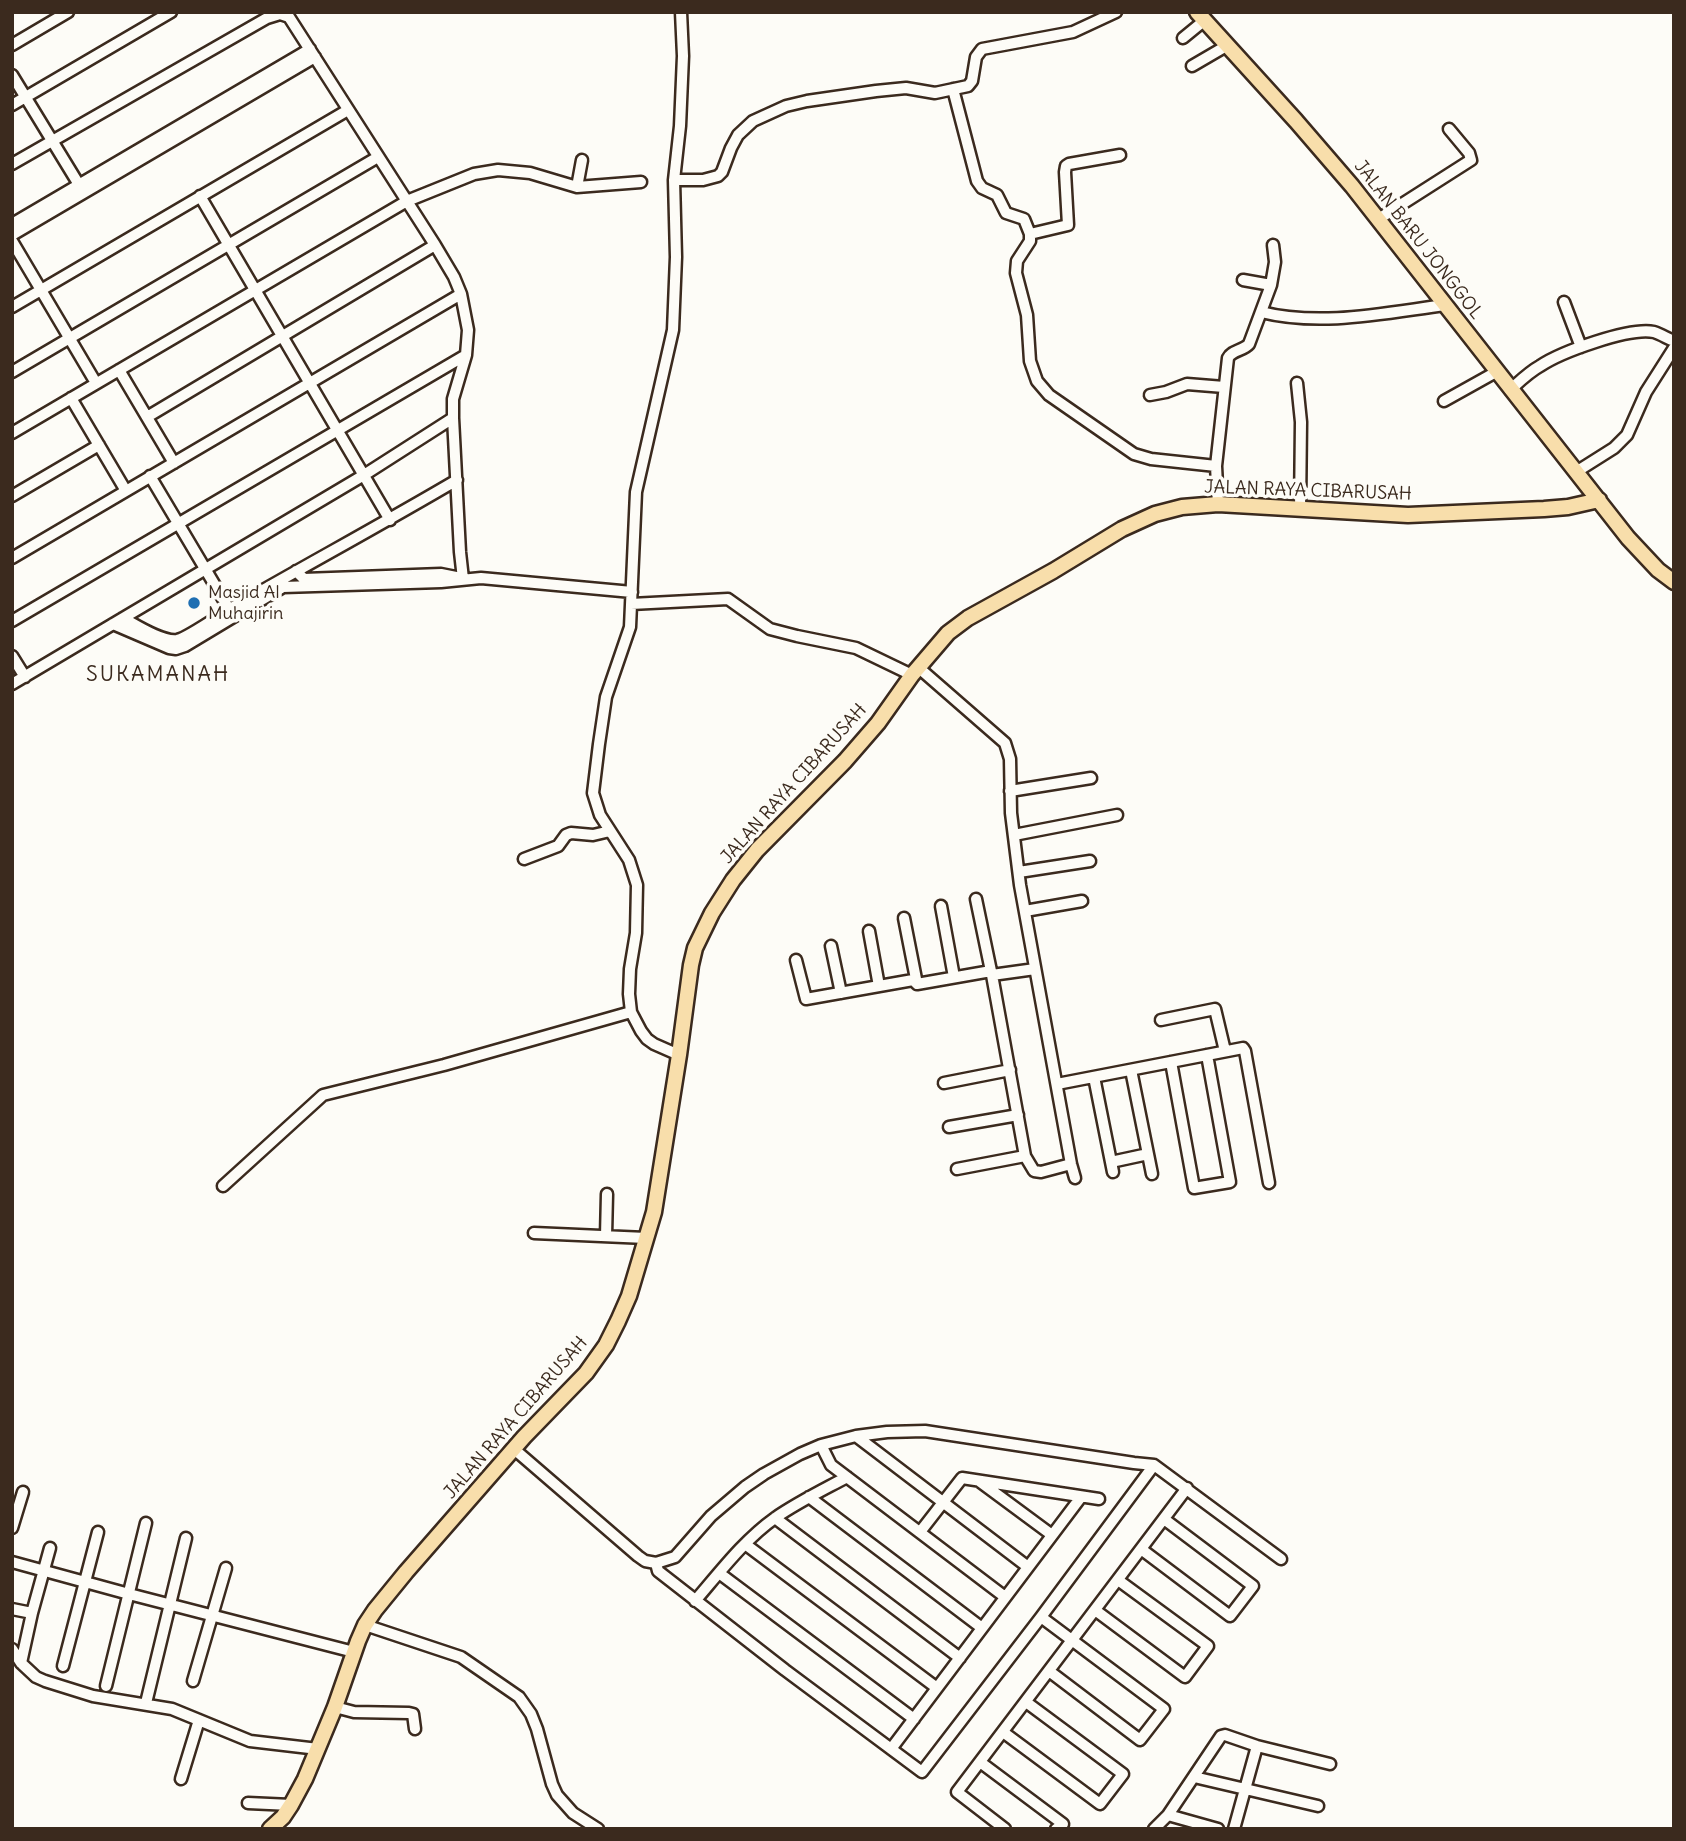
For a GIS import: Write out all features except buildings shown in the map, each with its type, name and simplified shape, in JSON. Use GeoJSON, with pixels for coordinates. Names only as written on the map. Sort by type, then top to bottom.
{"type":"FeatureCollection","features":[{"type":"Feature","properties":{"kind":"main road","name":"JALAN BARU JONGGOL"},"geometry":{"type":"LineString","coordinates":[[1201,16],[1352,186],[1628,538],[1658,570],[1674,582]]}},
{"type":"Feature","properties":{"kind":"main road","name":"JALAN RAYA CIBARUSAH"},"geometry":{"type":"LineString","coordinates":[[271,1829],[286,1817],[318,1749],[365,1625],[385,1597],[514,1449],[586,1373],[624,1310],[657,1201],[691,965],[695,948],[720,898],[757,850],[878,723],[940,642],[958,625],[1122,529],[1155,514],[1182,507],[1218,504],[1408,515],[1567,507],[1599,500]]}},
{"type":"Feature","properties":{"kind":"street"},"geometry":{"type":"LineString","coordinates":[[12,45],[68,12]]}},
{"type":"Feature","properties":{"kind":"street"},"geometry":{"type":"LineString","coordinates":[[12,105],[171,12]]}},
{"type":"Feature","properties":{"kind":"street"},"geometry":{"type":"LineString","coordinates":[[679,1055],[647,1039],[631,1012],[630,969],[636,933],[637,885],[629,860],[600,815],[593,793],[606,697],[630,626],[636,492],[673,330],[676,257],[674,180],[683,56],[681,12]]}},
{"type":"Feature","properties":{"kind":"street"},"geometry":{"type":"LineString","coordinates":[[674,180],[703,180],[718,176],[738,135],[753,121],[786,106],[899,88],[929,93],[968,86],[976,57],[982,49],[1073,32],[1116,12]]}},
{"type":"Feature","properties":{"kind":"street"},"geometry":{"type":"LineString","coordinates":[[12,164],[273,16],[280,14],[289,18],[435,245],[461,295],[468,330],[466,355],[455,386],[453,418],[463,579]]}},
{"type":"Feature","properties":{"kind":"street"},"geometry":{"type":"LineString","coordinates":[[1183,38],[1201,16]]}},
{"type":"Feature","properties":{"kind":"street"},"geometry":{"type":"LineString","coordinates":[[1192,66],[1228,45]]}},
{"type":"Feature","properties":{"kind":"street"},"geometry":{"type":"LineString","coordinates":[[12,235],[82,189],[312,53]]}},
{"type":"Feature","properties":{"kind":"street"},"geometry":{"type":"LineString","coordinates":[[12,75],[82,189]]}},
{"type":"Feature","properties":{"kind":"street"},"geometry":{"type":"LineString","coordinates":[[953,89],[977,181],[982,188],[998,195],[1006,213],[1024,219],[1030,234],[1030,241],[1017,261],[1016,274],[1028,322],[1030,361],[1037,381],[1049,395],[1134,454],[1152,459],[1216,466]]}},
{"type":"Feature","properties":{"kind":"street"},"geometry":{"type":"LineString","coordinates":[[12,307],[348,110]]}},
{"type":"Feature","properties":{"kind":"street"},"geometry":{"type":"LineString","coordinates":[[1377,220],[1471,160],[1469,153],[1449,129]]}},
{"type":"Feature","properties":{"kind":"street"},"geometry":{"type":"LineString","coordinates":[[1030,234],[1068,225],[1066,166],[1120,155]]}},
{"type":"Feature","properties":{"kind":"street"},"geometry":{"type":"LineString","coordinates":[[12,372],[378,158]]}},
{"type":"Feature","properties":{"kind":"street"},"geometry":{"type":"LineString","coordinates":[[577,187],[582,160]]}},
{"type":"Feature","properties":{"kind":"street"},"geometry":{"type":"LineString","coordinates":[[12,433],[407,201],[474,174],[498,170],[530,173],[577,187],[641,182]]}},
{"type":"Feature","properties":{"kind":"street"},"geometry":{"type":"LineString","coordinates":[[12,224],[82,189]]}},
{"type":"Feature","properties":{"kind":"street"},"geometry":{"type":"LineString","coordinates":[[200,196],[390,520]]}},
{"type":"Feature","properties":{"kind":"street"},"geometry":{"type":"LineString","coordinates":[[12,241],[96,383]]}},
{"type":"Feature","properties":{"kind":"street"},"geometry":{"type":"LineString","coordinates":[[146,416],[435,245]]}},
{"type":"Feature","properties":{"kind":"street"},"geometry":{"type":"LineString","coordinates":[[1218,504],[1216,466],[1228,358],[1230,354],[1249,344],[1271,285],[1275,262],[1273,245]]}},
{"type":"Feature","properties":{"kind":"street"},"geometry":{"type":"LineString","coordinates":[[1243,280],[1271,285]]}},
{"type":"Feature","properties":{"kind":"street"},"geometry":{"type":"LineString","coordinates":[[12,558],[461,295]]}},
{"type":"Feature","properties":{"kind":"street"},"geometry":{"type":"LineString","coordinates":[[1564,302],[1581,347]]}},
{"type":"Feature","properties":{"kind":"street"},"geometry":{"type":"LineString","coordinates":[[1261,312],[1297,319],[1317,319],[1445,305]]}},
{"type":"Feature","properties":{"kind":"street"},"geometry":{"type":"LineString","coordinates":[[1510,390],[1542,364],[1581,347],[1637,332],[1653,332],[1674,341]]}},
{"type":"Feature","properties":{"kind":"street"},"geometry":{"type":"LineString","coordinates":[[1576,472],[1614,448],[1628,435],[1646,392],[1674,348]]}},
{"type":"Feature","properties":{"kind":"street"},"geometry":{"type":"LineString","coordinates":[[12,621],[466,355]]}},
{"type":"Feature","properties":{"kind":"street"},"geometry":{"type":"LineString","coordinates":[[119,370],[174,463]]}},
{"type":"Feature","properties":{"kind":"street"},"geometry":{"type":"LineString","coordinates":[[1444,401],[1496,372]]}},
{"type":"Feature","properties":{"kind":"street"},"geometry":{"type":"LineString","coordinates":[[1297,383],[1301,422],[1300,510]]}},
{"type":"Feature","properties":{"kind":"street"},"geometry":{"type":"LineString","coordinates":[[1150,395],[1186,384],[1224,387]]}},
{"type":"Feature","properties":{"kind":"street"},"geometry":{"type":"LineString","coordinates":[[71,398],[126,491]]}},
{"type":"Feature","properties":{"kind":"street"},"geometry":{"type":"LineString","coordinates":[[12,684],[363,475],[453,418]]}},
{"type":"Feature","properties":{"kind":"street"},"geometry":{"type":"LineString","coordinates":[[12,496],[99,445]]}},
{"type":"Feature","properties":{"kind":"street"},"geometry":{"type":"LineString","coordinates":[[150,477],[229,609]]}},
{"type":"Feature","properties":{"kind":"street"},"geometry":{"type":"LineString","coordinates":[[123,618],[169,640],[181,639],[457,480]]}},
{"type":"Feature","properties":{"kind":"street"},"geometry":{"type":"LineString","coordinates":[[296,571],[304,579],[441,574],[463,579]]}},
{"type":"Feature","properties":{"kind":"street"},"geometry":{"type":"LineString","coordinates":[[113,624],[176,649],[283,587],[499,579],[632,592]]}},
{"type":"Feature","properties":{"kind":"street"},"geometry":{"type":"LineString","coordinates":[[631,604],[728,598],[770,629],[856,648],[916,672],[1005,743],[1010,759],[1014,835],[1024,911],[1075,1178]]}},
{"type":"Feature","properties":{"kind":"street"},"geometry":{"type":"LineString","coordinates":[[12,656],[25,677]]}},
{"type":"Feature","properties":{"kind":"street"},"geometry":{"type":"LineString","coordinates":[[1010,791],[1091,778]]}},
{"type":"Feature","properties":{"kind":"street"},"geometry":{"type":"LineString","coordinates":[[1014,835],[1117,816]]}},
{"type":"Feature","properties":{"kind":"street"},"geometry":{"type":"LineString","coordinates":[[524,859],[558,846],[566,835],[571,833],[593,835],[610,831]]}},
{"type":"Feature","properties":{"kind":"street"},"geometry":{"type":"LineString","coordinates":[[1018,872],[1090,861]]}},
{"type":"Feature","properties":{"kind":"street"},"geometry":{"type":"LineString","coordinates":[[976,899],[1026,1156],[1034,1171],[1041,1172],[1071,1164]]}},
{"type":"Feature","properties":{"kind":"street"},"geometry":{"type":"LineString","coordinates":[[1024,911],[1082,901]]}},
{"type":"Feature","properties":{"kind":"street"},"geometry":{"type":"LineString","coordinates":[[940,906],[954,977]]}},
{"type":"Feature","properties":{"kind":"street"},"geometry":{"type":"LineString","coordinates":[[904,918],[917,984]]}},
{"type":"Feature","properties":{"kind":"street"},"geometry":{"type":"LineString","coordinates":[[869,931],[879,986]]}},
{"type":"Feature","properties":{"kind":"street"},"geometry":{"type":"LineString","coordinates":[[831,946],[841,993]]}},
{"type":"Feature","properties":{"kind":"street"},"geometry":{"type":"LineString","coordinates":[[796,960],[806,999],[913,980],[917,984]]}},
{"type":"Feature","properties":{"kind":"street"},"geometry":{"type":"LineString","coordinates":[[917,984],[954,977],[1035,969]]}},
{"type":"Feature","properties":{"kind":"street"},"geometry":{"type":"LineString","coordinates":[[1161,1020],[1215,1009],[1226,1051]]}},
{"type":"Feature","properties":{"kind":"street"},"geometry":{"type":"LineString","coordinates":[[223,1186],[323,1095],[444,1065],[631,1012]]}},
{"type":"Feature","properties":{"kind":"street"},"geometry":{"type":"LineString","coordinates":[[1057,1084],[1240,1048],[1245,1051],[1269,1183]]}},
{"type":"Feature","properties":{"kind":"street"},"geometry":{"type":"LineString","coordinates":[[1171,1062],[1194,1188],[1230,1182],[1207,1055]]}},
{"type":"Feature","properties":{"kind":"street"},"geometry":{"type":"LineString","coordinates":[[944,1083],[1010,1070]]}},
{"type":"Feature","properties":{"kind":"street"},"geometry":{"type":"LineString","coordinates":[[1131,1070],[1152,1174]]}},
{"type":"Feature","properties":{"kind":"street"},"geometry":{"type":"LineString","coordinates":[[1094,1077],[1112,1167],[1148,1154]]}},
{"type":"Feature","properties":{"kind":"street"},"geometry":{"type":"LineString","coordinates":[[949,1127],[1018,1115]]}},
{"type":"Feature","properties":{"kind":"street"},"geometry":{"type":"LineString","coordinates":[[957,1169],[1026,1156]]}},
{"type":"Feature","properties":{"kind":"street"},"geometry":{"type":"LineString","coordinates":[[606,1236],[607,1194]]}},
{"type":"Feature","properties":{"kind":"street"},"geometry":{"type":"LineString","coordinates":[[534,1233],[646,1238]]}},
{"type":"Feature","properties":{"kind":"street"},"geometry":{"type":"LineString","coordinates":[[514,1449],[638,1556],[645,1561],[656,1563],[675,1557],[711,1516],[746,1487],[790,1459],[821,1445],[856,1436],[925,1431],[1154,1465],[1282,1559]]}},
{"type":"Feature","properties":{"kind":"street"},"geometry":{"type":"LineString","coordinates":[[856,1436],[1028,1567]]}},
{"type":"Feature","properties":{"kind":"street"},"geometry":{"type":"LineString","coordinates":[[821,1445],[831,1465],[1005,1597]]}},
{"type":"Feature","properties":{"kind":"street"},"geometry":{"type":"LineString","coordinates":[[656,1563],[658,1571],[695,1601],[922,1772],[1154,1465]]}},
{"type":"Feature","properties":{"kind":"street"},"geometry":{"type":"LineString","coordinates":[[695,1601],[745,1544],[775,1518],[847,1477]]}},
{"type":"Feature","properties":{"kind":"street"},"geometry":{"type":"LineString","coordinates":[[920,1532],[962,1478],[1099,1499]]}},
{"type":"Feature","properties":{"kind":"street"},"geometry":{"type":"LineString","coordinates":[[978,1480],[1052,1535]]}},
{"type":"Feature","properties":{"kind":"street"},"geometry":{"type":"LineString","coordinates":[[1005,1829],[957,1793],[1187,1488]]}},
{"type":"Feature","properties":{"kind":"street"},"geometry":{"type":"LineString","coordinates":[[12,1528],[23,1492]]}},
{"type":"Feature","properties":{"kind":"street"},"geometry":{"type":"LineString","coordinates":[[809,1497],[982,1628]]}},
{"type":"Feature","properties":{"kind":"street"},"geometry":{"type":"LineString","coordinates":[[891,1749],[1081,1497]]}},
{"type":"Feature","properties":{"kind":"street"},"geometry":{"type":"LineString","coordinates":[[775,1518],[960,1658]]}},
{"type":"Feature","properties":{"kind":"street"},"geometry":{"type":"LineString","coordinates":[[1141,1549],[1230,1616],[1254,1586],[1164,1519]]}},
{"type":"Feature","properties":{"kind":"street"},"geometry":{"type":"LineString","coordinates":[[106,1686],[146,1524]]}},
{"type":"Feature","properties":{"kind":"street"},"geometry":{"type":"LineString","coordinates":[[63,1666],[98,1532]]}},
{"type":"Feature","properties":{"kind":"street"},"geometry":{"type":"LineString","coordinates":[[146,1703],[186,1538]]}},
{"type":"Feature","properties":{"kind":"street"},"geometry":{"type":"LineString","coordinates":[[745,1544],[937,1688]]}},
{"type":"Feature","properties":{"kind":"street"},"geometry":{"type":"LineString","coordinates":[[21,1663],[50,1548]]}},
{"type":"Feature","properties":{"kind":"street"},"geometry":{"type":"LineString","coordinates":[[12,1562],[354,1652]]}},
{"type":"Feature","properties":{"kind":"street"},"geometry":{"type":"LineString","coordinates":[[193,1681],[226,1568]]}},
{"type":"Feature","properties":{"kind":"street"},"geometry":{"type":"LineString","coordinates":[[719,1573],[914,1719]]}},
{"type":"Feature","properties":{"kind":"street"},"geometry":{"type":"LineString","coordinates":[[1095,1610],[1185,1677],[1208,1646],[1118,1580]]}},
{"type":"Feature","properties":{"kind":"street"},"geometry":{"type":"LineString","coordinates":[[12,1609],[32,1613]]}},
{"type":"Feature","properties":{"kind":"street"},"geometry":{"type":"LineString","coordinates":[[1041,1617],[1164,1709],[1140,1740],[1049,1671]]}},
{"type":"Feature","properties":{"kind":"street"},"geometry":{"type":"LineString","coordinates":[[365,1625],[461,1657],[519,1697],[531,1714],[537,1729],[557,1795],[573,1813],[598,1829]]}},
{"type":"Feature","properties":{"kind":"street"},"geometry":{"type":"LineString","coordinates":[[12,1649],[21,1663],[36,1677],[45,1681],[93,1696],[172,1709],[250,1741],[318,1749]]}},
{"type":"Feature","properties":{"kind":"street"},"geometry":{"type":"LineString","coordinates":[[1003,1732],[1100,1804],[1123,1774],[1026,1702]]}},
{"type":"Feature","properties":{"kind":"street"},"geometry":{"type":"LineString","coordinates":[[335,1707],[354,1712],[413,1714],[415,1729]]}},
{"type":"Feature","properties":{"kind":"street"},"geometry":{"type":"LineString","coordinates":[[181,1779],[199,1720]]}},
{"type":"Feature","properties":{"kind":"street"},"geometry":{"type":"LineString","coordinates":[[1154,1829],[1168,1815],[1221,1736],[1226,1735],[1257,1746],[1330,1764]]}},
{"type":"Feature","properties":{"kind":"street"},"geometry":{"type":"LineString","coordinates":[[1234,1829],[1257,1746]]}},
{"type":"Feature","properties":{"kind":"street"},"geometry":{"type":"LineString","coordinates":[[980,1762],[1063,1824],[1056,1829]]}},
{"type":"Feature","properties":{"kind":"street"},"geometry":{"type":"LineString","coordinates":[[1194,1777],[1318,1806]]}},
{"type":"Feature","properties":{"kind":"street"},"geometry":{"type":"LineString","coordinates":[[248,1803],[286,1817]]}},
{"type":"Feature","properties":{"kind":"street"},"geometry":{"type":"LineString","coordinates":[[1168,1815],[1218,1829]]}},
{"type":"Feature","properties":{"kind":"place","name":"Masjid Al Muhajirin"},"geometry":{"type":"Point","coordinates":[194,603]}},
{"type":"Feature","properties":{"kind":"district","name":"SUKAMANAH"},"geometry":{"type":"Point","coordinates":[158,675]}}]}
